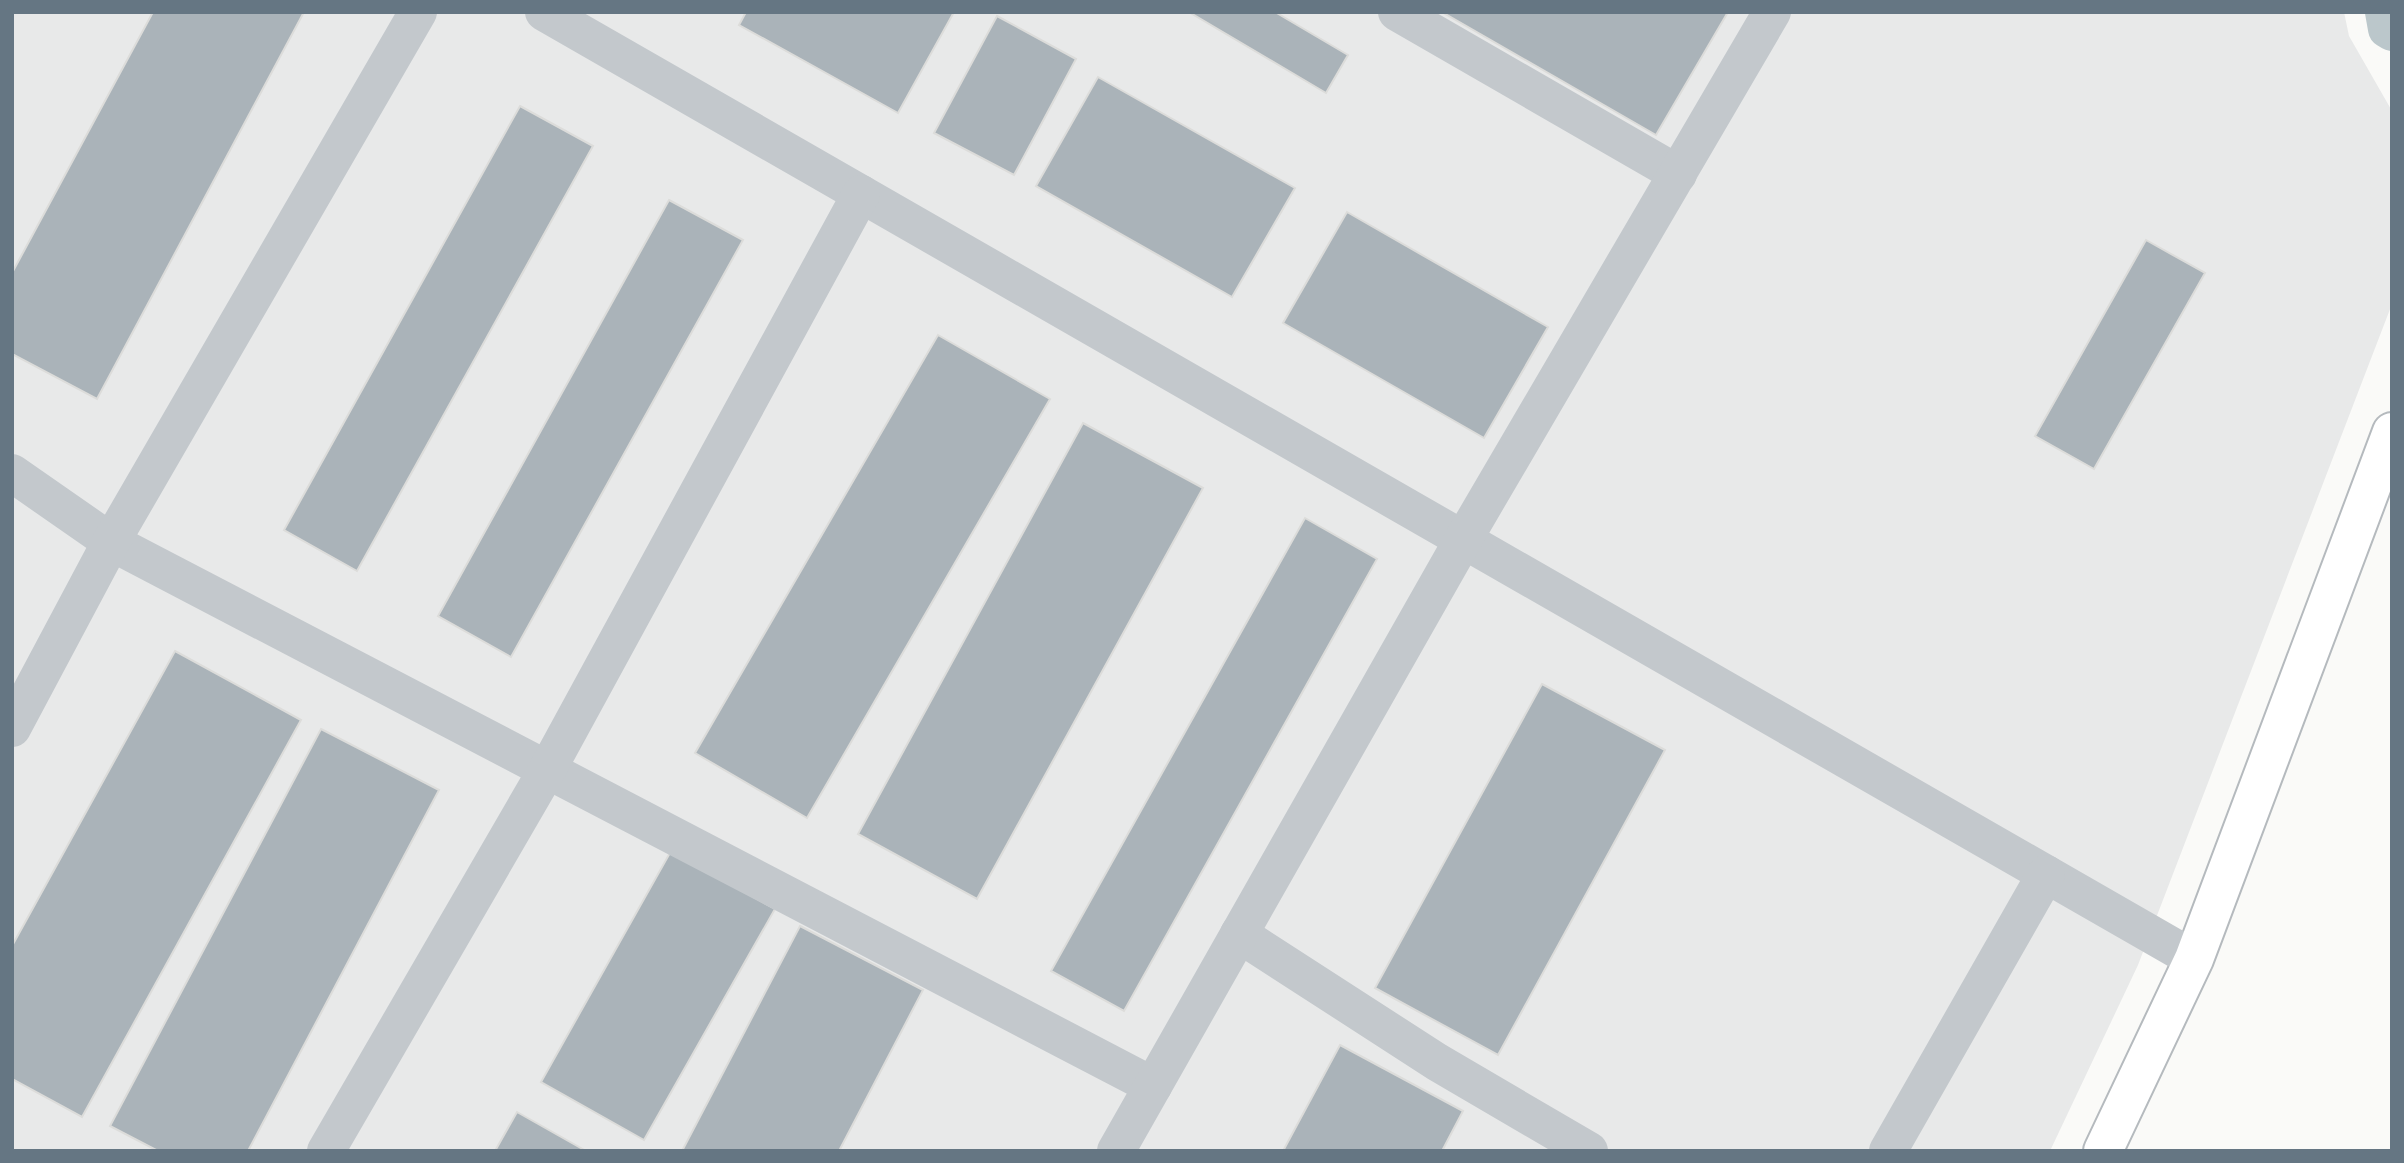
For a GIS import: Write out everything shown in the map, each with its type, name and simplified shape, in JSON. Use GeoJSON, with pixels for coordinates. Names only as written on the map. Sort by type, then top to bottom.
{"type":"FeatureCollection","features":[{"type":"Feature","properties":{"kind":"main road"},"geometry":{"type":"LineString","coordinates":[[2103,1151],[2194,959],[2392,432]]}},
{"type":"Feature","properties":{"kind":"lane"},"geometry":{"type":"LineString","coordinates":[[12,728],[111,542],[418,12]]}},
{"type":"Feature","properties":{"kind":"lane"},"geometry":{"type":"LineString","coordinates":[[544,12],[2194,959]]}},
{"type":"Feature","properties":{"kind":"lane"},"geometry":{"type":"LineString","coordinates":[[1397,12],[1678,174]]}},
{"type":"Feature","properties":{"kind":"lane"},"geometry":{"type":"LineString","coordinates":[[1116,1151],[1463,540],[1772,12]]}},
{"type":"Feature","properties":{"kind":"lane"},"geometry":{"type":"LineString","coordinates":[[326,1151],[547,770],[860,194]]}},
{"type":"Feature","properties":{"kind":"lane"},"geometry":{"type":"LineString","coordinates":[[12,473],[111,542],[1153,1086]]}},
{"type":"Feature","properties":{"kind":"lane"},"geometry":{"type":"LineString","coordinates":[[1888,1151],[2046,874]]}},
{"type":"Feature","properties":{"kind":"lane"},"geometry":{"type":"LineString","coordinates":[[1239,934],[1437,1062],[1589,1151]]}},
{"type":"Feature","properties":{"kind":"shaded area"},"geometry":{"type":"Polygon","coordinates":[[[12,12],[2344,12],[2349,36],[2392,111],[2392,304],[2138,965],[2050,1151],[12,1151],[12,12]]]}},
{"type":"Feature","properties":{"kind":"building"},"geometry":{"type":"Polygon","coordinates":[[[153,12],[304,12],[97,399],[12,354],[12,273],[153,12]]]}},
{"type":"Feature","properties":{"kind":"building"},"geometry":{"type":"Polygon","coordinates":[[[746,12],[954,12],[898,113],[739,25],[746,12]]]}},
{"type":"Feature","properties":{"kind":"building"},"geometry":{"type":"Polygon","coordinates":[[[1189,12],[1275,12],[1348,55],[1326,93],[1189,12]]]}},
{"type":"Feature","properties":{"kind":"building"},"geometry":{"type":"Polygon","coordinates":[[[1442,12],[1728,12],[1656,135],[1442,12]]]}},
{"type":"Feature","properties":{"kind":"building"},"geometry":{"type":"Polygon","coordinates":[[[997,16],[1076,59],[1014,175],[934,133],[997,16]]]}},
{"type":"Feature","properties":{"kind":"building"},"geometry":{"type":"Polygon","coordinates":[[[1098,77],[1295,188],[1232,297],[1036,186],[1098,77]]]}},
{"type":"Feature","properties":{"kind":"building"},"geometry":{"type":"Polygon","coordinates":[[[520,106],[593,146],[357,571],[284,530],[520,106]]]}},
{"type":"Feature","properties":{"kind":"building"},"geometry":{"type":"Polygon","coordinates":[[[669,200],[743,240],[511,657],[438,616],[669,200]]]}},
{"type":"Feature","properties":{"kind":"building"},"geometry":{"type":"Polygon","coordinates":[[[1347,212],[1548,327],[1484,438],[1283,323],[1347,212]]]}},
{"type":"Feature","properties":{"kind":"building"},"geometry":{"type":"Polygon","coordinates":[[[2146,240],[2205,273],[2094,469],[2035,436],[2146,240]]]}},
{"type":"Feature","properties":{"kind":"building"},"geometry":{"type":"Polygon","coordinates":[[[938,335],[1050,399],[807,818],[695,753],[938,335]]]}},
{"type":"Feature","properties":{"kind":"building"},"geometry":{"type":"Polygon","coordinates":[[[1083,423],[1203,488],[977,899],[858,834],[1083,423]]]}},
{"type":"Feature","properties":{"kind":"building"},"geometry":{"type":"Polygon","coordinates":[[[1305,518],[1377,559],[1124,1011],[1051,971],[1305,518]]]}},
{"type":"Feature","properties":{"kind":"building"},"geometry":{"type":"Polygon","coordinates":[[[175,651],[301,720],[82,1117],[12,1079],[12,946],[175,651]]]}},
{"type":"Feature","properties":{"kind":"building"},"geometry":{"type":"Polygon","coordinates":[[[1542,684],[1665,750],[1498,1055],[1375,988],[1542,684]]]}},
{"type":"Feature","properties":{"kind":"building"},"geometry":{"type":"Polygon","coordinates":[[[321,729],[439,790],[248,1151],[158,1151],[110,1126],[321,729]]]}},
{"type":"Feature","properties":{"kind":"building"},"geometry":{"type":"Polygon","coordinates":[[[671,851],[775,909],[644,1140],[541,1082],[671,851]]]}},
{"type":"Feature","properties":{"kind":"building"},"geometry":{"type":"Polygon","coordinates":[[[800,926],[923,990],[839,1151],[682,1151],[800,926]]]}},
{"type":"Feature","properties":{"kind":"building"},"geometry":{"type":"Polygon","coordinates":[[[1340,1045],[1463,1111],[1442,1151],[1283,1151],[1340,1045]]]}},
{"type":"Feature","properties":{"kind":"building"},"geometry":{"type":"Polygon","coordinates":[[[517,1112],[586,1151],[495,1151],[517,1112]]]}},
{"type":"Feature","properties":{"kind":"waterway"},"geometry":{"type":"LineString","coordinates":[[2384,12],[2387,29],[2392,32]]}}]}
